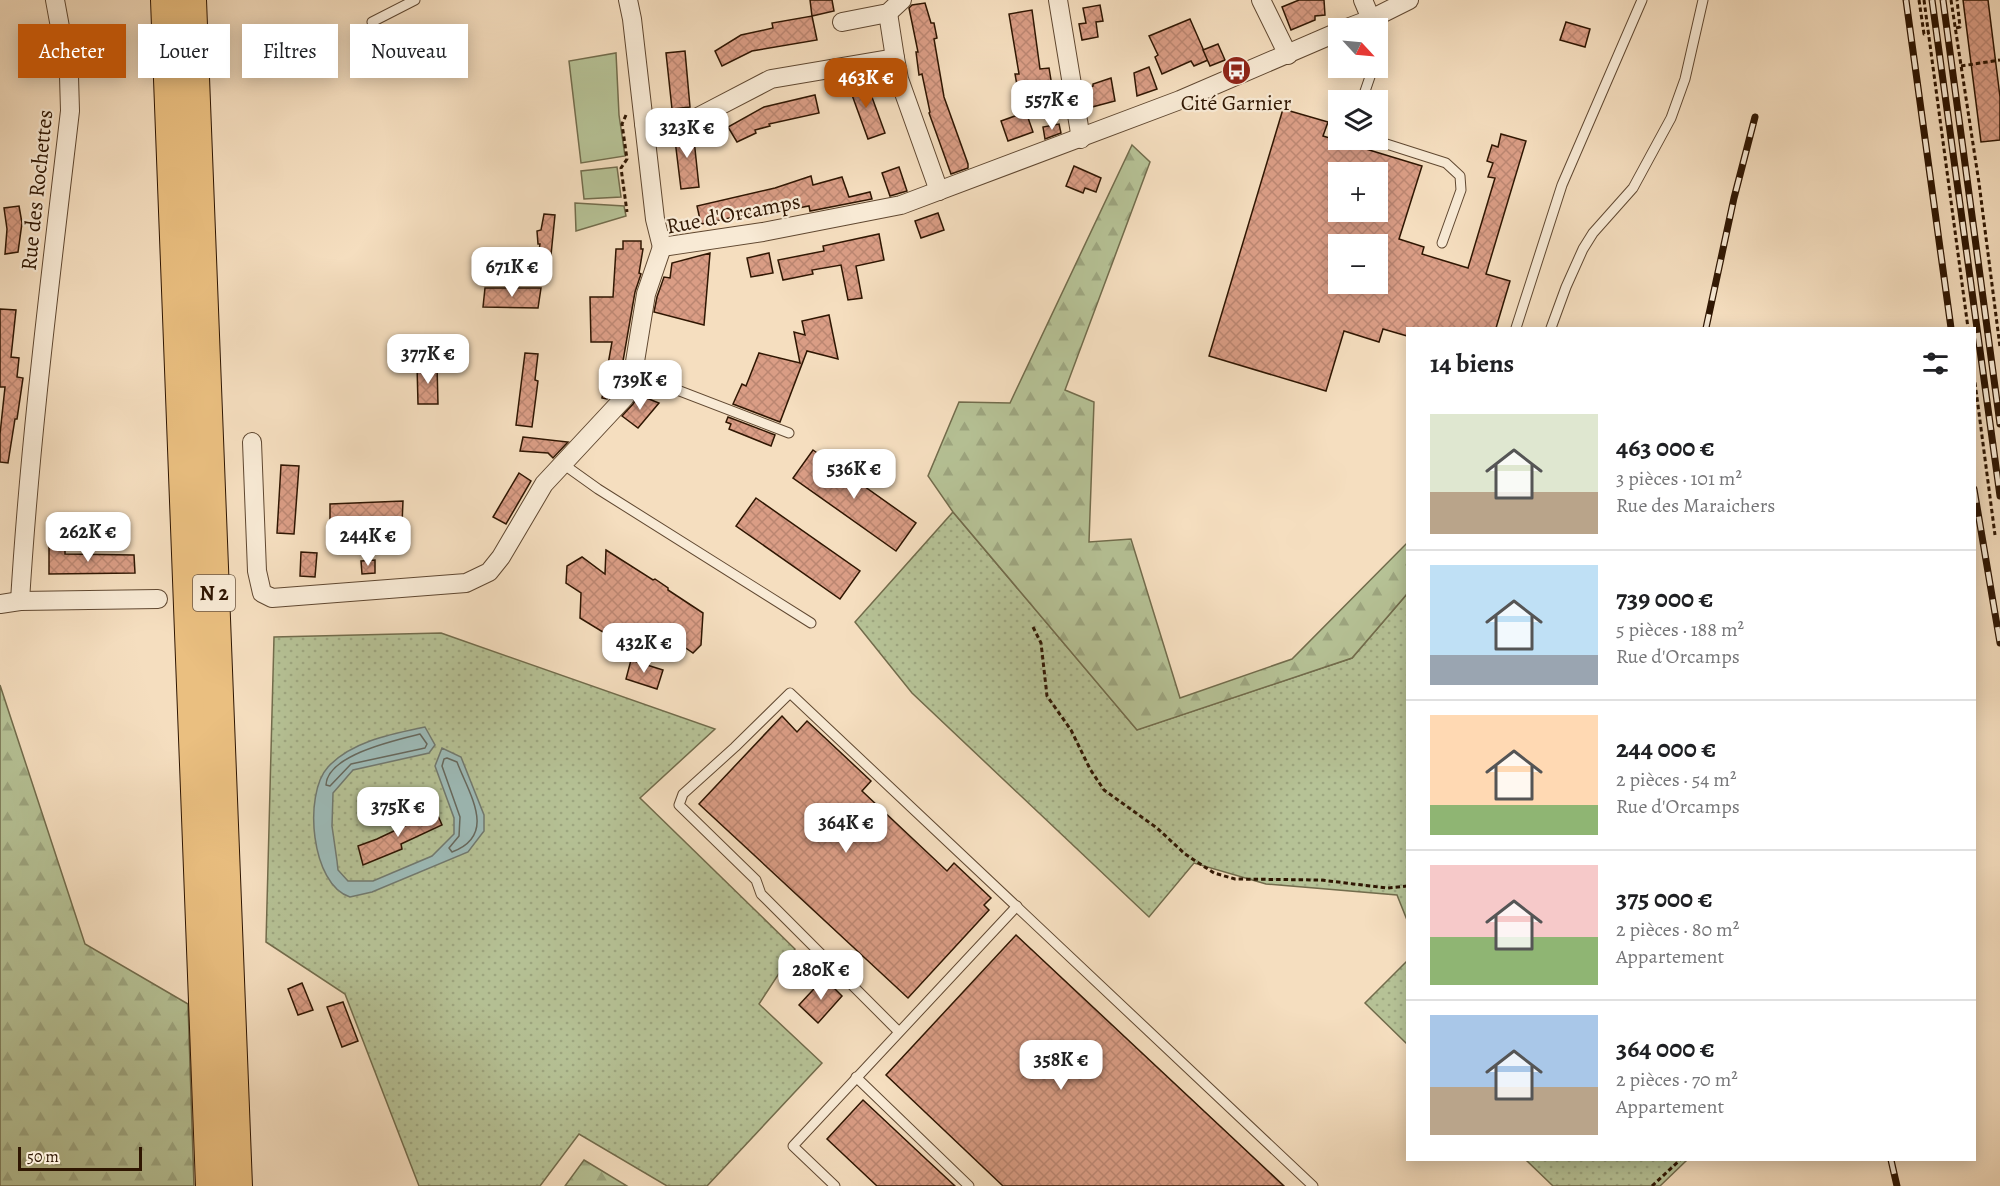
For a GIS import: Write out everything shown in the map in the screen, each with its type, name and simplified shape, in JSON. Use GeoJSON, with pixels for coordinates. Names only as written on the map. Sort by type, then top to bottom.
{"type":"FeatureCollection","features":[{"type":"Feature","properties":{"kind":"highway","name":"N 2"},"geometry":{"type":"LineString","coordinates":[[166,0],[211,1186]]}},
{"type":"Feature","properties":{"kind":"highway","name":"N 2"},"geometry":{"type":"LineString","coordinates":[[191,0],[237,1186]]}},
{"type":"Feature","properties":{"kind":"street","name":"Rue des Rochettes"},"geometry":{"type":"LineString","coordinates":[[20,601],[23,542],[70,111],[69,75],[55,0]]}},
{"type":"Feature","properties":{"kind":"street"},"geometry":{"type":"LineString","coordinates":[[628,0],[655,219],[662,247]]}},
{"type":"Feature","properties":{"kind":"street"},"geometry":{"type":"LineString","coordinates":[[842,22],[888,13],[902,0]]}},
{"type":"Feature","properties":{"kind":"street"},"geometry":{"type":"LineString","coordinates":[[1058,0],[1081,139]]}},
{"type":"Feature","properties":{"kind":"street"},"geometry":{"type":"LineString","coordinates":[[1261,0],[1288,55]]}},
{"type":"Feature","properties":{"kind":"street"},"geometry":{"type":"LineString","coordinates":[[1363,0],[1371,18]]}},
{"type":"Feature","properties":{"kind":"street"},"geometry":{"type":"LineString","coordinates":[[1385,18],[1409,0]]}},
{"type":"Feature","properties":{"kind":"street"},"geometry":{"type":"LineString","coordinates":[[888,13],[899,79],[939,191]]}},
{"type":"Feature","properties":{"kind":"street","name":"Rue d'Orcamps"},"geometry":{"type":"LineString","coordinates":[[252,442],[257,571],[262,593],[272,598],[466,584],[489,572],[501,557],[544,484],[625,397],[631,385],[646,294],[662,247],[839,218],[901,205],[1081,139],[1203,91],[1328,37]]}},
{"type":"Feature","properties":{"kind":"street"},"geometry":{"type":"LineString","coordinates":[[644,124],[696,118],[771,79],[894,58]]}},
{"type":"Feature","properties":{"kind":"street"},"geometry":{"type":"LineString","coordinates":[[0,604],[20,601],[158,599]]}},
{"type":"Feature","properties":{"kind":"lane"},"geometry":{"type":"LineString","coordinates":[[372,22],[415,0]]}},
{"type":"Feature","properties":{"kind":"lane"},"geometry":{"type":"LineString","coordinates":[[1515,327],[1562,185],[1642,0]]}},
{"type":"Feature","properties":{"kind":"lane"},"geometry":{"type":"LineString","coordinates":[[1551,327],[1583,249],[1593,232],[1633,188],[1671,118],[1685,79],[1702,0]]}},
{"type":"Feature","properties":{"kind":"lane"},"geometry":{"type":"LineString","coordinates":[[1388,144],[1446,163],[1460,176],[1461,190],[1442,243]]}},
{"type":"Feature","properties":{"kind":"lane"},"geometry":{"type":"LineString","coordinates":[[633,373],[789,433]]}},
{"type":"Feature","properties":{"kind":"lane"},"geometry":{"type":"LineString","coordinates":[[563,464],[811,623]]}},
{"type":"Feature","properties":{"kind":"lane"},"geometry":{"type":"LineString","coordinates":[[898,1031],[760,894],[756,880],[679,805],[683,794],[790,693],[1313,1186]]}},
{"type":"Feature","properties":{"kind":"lane"},"geometry":{"type":"LineString","coordinates":[[835,1186],[793,1146],[1017,906]]}},
{"type":"Feature","properties":{"kind":"lane"},"geometry":{"type":"LineString","coordinates":[[856,1077],[969,1186]]}},
{"type":"Feature","properties":{"kind":"path"},"geometry":{"type":"LineString","coordinates":[[1919,0],[1924,34],[1929,33]]}},
{"type":"Feature","properties":{"kind":"path"},"geometry":{"type":"LineString","coordinates":[[1924,0],[1968,327]]}},
{"type":"Feature","properties":{"kind":"path"},"geometry":{"type":"LineString","coordinates":[[1951,0],[2000,347]]}},
{"type":"Feature","properties":{"kind":"path"},"geometry":{"type":"LineString","coordinates":[[1955,28],[1960,27],[1957,0]]}},
{"type":"Feature","properties":{"kind":"path"},"geometry":{"type":"LineString","coordinates":[[1961,66],[2000,60]]}},
{"type":"Feature","properties":{"kind":"path"},"geometry":{"type":"LineString","coordinates":[[625,106],[626,115],[622,124],[627,159],[621,168],[627,212]]}},
{"type":"Feature","properties":{"kind":"path"},"geometry":{"type":"LineString","coordinates":[[1976,390],[1995,535]]}},
{"type":"Feature","properties":{"kind":"path"},"geometry":{"type":"LineString","coordinates":[[1033,627],[1041,643],[1047,696],[1071,730],[1090,769],[1104,790],[1157,828],[1185,854],[1214,873],[1235,879],[1321,880],[1387,888],[1406,886]]}},
{"type":"Feature","properties":{"kind":"path"},"geometry":{"type":"LineString","coordinates":[[1652,1186],[1679,1161]]}},
{"type":"Feature","properties":{"kind":"green space"},"geometry":{"type":"Polygon","coordinates":[[[616,53],[619,115],[625,156],[581,163],[569,61],[616,53]]]}},
{"type":"Feature","properties":{"kind":"green space"},"geometry":{"type":"Polygon","coordinates":[[[1132,145],[1150,162],[1065,390],[1094,402],[1089,542],[1131,539],[1180,698],[1292,659],[1406,544],[1406,595],[1352,658],[1137,730],[953,512],[928,476],[959,402],[1010,403],[1132,145]]]}},
{"type":"Feature","properties":{"kind":"green space"},"geometry":{"type":"Polygon","coordinates":[[[617,167],[621,197],[584,199],[581,171],[617,167]]]}},
{"type":"Feature","properties":{"kind":"green space"},"geometry":{"type":"Polygon","coordinates":[[[575,203],[624,206],[626,216],[576,231],[575,203]]]}},
{"type":"Feature","properties":{"kind":"green space"},"geometry":{"type":"Polygon","coordinates":[[[953,512],[1137,730],[1352,658],[1406,595],[1406,918],[1397,895],[1266,884],[1194,863],[1149,917],[912,693],[855,622],[953,512]]]}},
{"type":"Feature","properties":{"kind":"green space"},"geometry":{"type":"Polygon","coordinates":[[[441,633],[715,729],[640,798],[795,949],[759,1004],[822,1063],[707,1186],[667,1186],[579,1134],[540,1186],[419,1186],[345,994],[266,942],[274,637],[441,633]]]}},
{"type":"Feature","properties":{"kind":"green space"},"geometry":{"type":"Polygon","coordinates":[[[0,685],[85,944],[188,1004],[194,1186],[0,1186],[0,685]]]}},
{"type":"Feature","properties":{"kind":"green space"},"geometry":{"type":"Polygon","coordinates":[[[1406,962],[1406,1043],[1365,1003],[1406,962]]]}},
{"type":"Feature","properties":{"kind":"green space"},"geometry":{"type":"Polygon","coordinates":[[[584,1160],[627,1186],[565,1186],[584,1160]]]}},
{"type":"Feature","properties":{"kind":"green space"},"geometry":{"type":"Polygon","coordinates":[[[1527,1161],[1686,1161],[1660,1186],[1553,1186],[1527,1161]]]}},
{"type":"Feature","properties":{"kind":"water"},"geometry":{"type":"Polygon","coordinates":[[[425,727],[435,745],[429,753],[353,770],[333,793],[332,826],[338,870],[348,881],[373,881],[432,856],[454,834],[454,818],[435,766],[442,748],[461,757],[484,815],[484,831],[468,852],[372,892],[350,897],[337,889],[319,858],[314,817],[315,797],[320,780],[328,767],[349,751],[373,740],[425,727]]]}},
{"type":"Feature","properties":{"kind":"building"},"geometry":{"type":"Polygon","coordinates":[[[810,0],[832,0],[834,11],[812,16],[810,0]]]}},
{"type":"Feature","properties":{"kind":"building"},"geometry":{"type":"Polygon","coordinates":[[[1299,0],[1324,0],[1325,15],[1315,16],[1315,20],[1291,30],[1282,7],[1299,0]]]}},
{"type":"Feature","properties":{"kind":"building"},"geometry":{"type":"Polygon","coordinates":[[[1963,0],[1988,0],[2000,97],[2000,140],[1981,142],[1963,0]]]}},
{"type":"Feature","properties":{"kind":"building"},"geometry":{"type":"Polygon","coordinates":[[[925,3],[931,23],[934,23],[937,38],[934,39],[944,97],[968,164],[968,168],[951,174],[929,113],[922,74],[919,75],[916,52],[918,52],[909,8],[912,5],[925,3]]]}},
{"type":"Feature","properties":{"kind":"building"},"geometry":{"type":"Polygon","coordinates":[[[1100,5],[1103,21],[1096,22],[1098,37],[1082,40],[1079,24],[1086,23],[1083,8],[1100,5]]]}},
{"type":"Feature","properties":{"kind":"building"},"geometry":{"type":"Polygon","coordinates":[[[1032,10],[1040,69],[1049,68],[1052,86],[1018,91],[1015,74],[1019,74],[1009,14],[1032,10]]]}},
{"type":"Feature","properties":{"kind":"building"},"geometry":{"type":"Polygon","coordinates":[[[812,16],[817,40],[752,51],[722,66],[715,51],[741,35],[773,28],[772,23],[812,16]]]}},
{"type":"Feature","properties":{"kind":"building"},"geometry":{"type":"Polygon","coordinates":[[[1190,19],[1208,60],[1194,66],[1191,61],[1162,74],[1155,57],[1158,55],[1149,36],[1190,19]]]}},
{"type":"Feature","properties":{"kind":"building"},"geometry":{"type":"Polygon","coordinates":[[[1566,22],[1590,29],[1585,47],[1560,40],[1566,22]]]}},
{"type":"Feature","properties":{"kind":"building"},"geometry":{"type":"Polygon","coordinates":[[[1218,44],[1225,60],[1210,66],[1203,50],[1218,44]]]}},
{"type":"Feature","properties":{"kind":"building"},"geometry":{"type":"Polygon","coordinates":[[[685,51],[690,107],[672,109],[666,53],[685,51]]]}},
{"type":"Feature","properties":{"kind":"building"},"geometry":{"type":"Polygon","coordinates":[[[1149,67],[1157,89],[1137,96],[1134,73],[1149,67]]]}},
{"type":"Feature","properties":{"kind":"building"},"geometry":{"type":"Polygon","coordinates":[[[865,78],[885,133],[868,139],[848,84],[865,78]]]}},
{"type":"Feature","properties":{"kind":"building"},"geometry":{"type":"Polygon","coordinates":[[[1111,78],[1115,101],[1092,107],[1086,89],[1111,78]]]}},
{"type":"Feature","properties":{"kind":"building"},"geometry":{"type":"Polygon","coordinates":[[[815,95],[819,113],[769,124],[770,126],[755,130],[756,133],[737,142],[728,127],[764,107],[815,95]]]}},
{"type":"Feature","properties":{"kind":"building"},"geometry":{"type":"Polygon","coordinates":[[[1283,109],[1328,122],[1323,136],[1328,138],[1328,150],[1369,150],[1422,166],[1399,239],[1424,247],[1422,254],[1468,268],[1495,178],[1488,177],[1493,163],[1487,161],[1492,145],[1498,147],[1501,134],[1526,141],[1486,274],[1510,281],[1496,327],[1406,327],[1406,336],[1383,329],[1379,342],[1344,331],[1326,391],[1209,356],[1283,109]]]}},
{"type":"Feature","properties":{"kind":"building"},"geometry":{"type":"Polygon","coordinates":[[[1026,112],[1033,132],[1008,141],[1001,121],[1026,112]]]}},
{"type":"Feature","properties":{"kind":"building"},"geometry":{"type":"Polygon","coordinates":[[[1059,124],[1061,133],[1045,139],[1043,127],[1059,124]]]}},
{"type":"Feature","properties":{"kind":"building"},"geometry":{"type":"Polygon","coordinates":[[[693,130],[699,187],[681,189],[674,132],[693,130]]]}},
{"type":"Feature","properties":{"kind":"building"},"geometry":{"type":"Polygon","coordinates":[[[1074,166],[1101,178],[1096,192],[1085,188],[1083,193],[1066,186],[1074,166]]]}},
{"type":"Feature","properties":{"kind":"building"},"geometry":{"type":"Polygon","coordinates":[[[899,167],[907,191],[890,196],[882,173],[899,167]]]}},
{"type":"Feature","properties":{"kind":"building"},"geometry":{"type":"Polygon","coordinates":[[[811,176],[813,185],[842,177],[849,197],[870,192],[872,199],[810,211],[809,206],[788,210],[787,206],[701,224],[697,206],[775,188],[811,176]]]}},
{"type":"Feature","properties":{"kind":"building"},"geometry":{"type":"Polygon","coordinates":[[[19,206],[22,223],[18,252],[5,254],[7,229],[4,208],[19,206]]]}},
{"type":"Feature","properties":{"kind":"building"},"geometry":{"type":"Polygon","coordinates":[[[938,213],[944,230],[921,238],[915,221],[938,213]]]}},
{"type":"Feature","properties":{"kind":"building"},"geometry":{"type":"Polygon","coordinates":[[[544,214],[555,215],[549,275],[535,276],[540,244],[538,244],[537,231],[541,230],[544,214]]]}},
{"type":"Feature","properties":{"kind":"building"},"geometry":{"type":"Polygon","coordinates":[[[879,234],[884,260],[856,266],[862,298],[848,300],[841,265],[812,270],[813,274],[783,280],[778,260],[824,251],[823,246],[879,234]]]}},
{"type":"Feature","properties":{"kind":"building"},"geometry":{"type":"Polygon","coordinates":[[[623,241],[641,241],[641,249],[643,249],[639,273],[641,274],[635,292],[619,384],[607,399],[602,398],[612,342],[591,342],[590,297],[613,297],[616,249],[623,249],[623,241]]]}},
{"type":"Feature","properties":{"kind":"building"},"geometry":{"type":"Polygon","coordinates":[[[710,253],[704,325],[654,312],[664,277],[670,278],[672,263],[710,253]]]}},
{"type":"Feature","properties":{"kind":"building"},"geometry":{"type":"Polygon","coordinates":[[[769,253],[773,273],[751,277],[747,258],[769,253]]]}},
{"type":"Feature","properties":{"kind":"building"},"geometry":{"type":"Polygon","coordinates":[[[485,288],[541,288],[538,308],[483,307],[485,288]]]}},
{"type":"Feature","properties":{"kind":"building"},"geometry":{"type":"Polygon","coordinates":[[[0,309],[16,310],[11,357],[19,358],[17,377],[23,378],[8,463],[0,462],[0,434],[5,387],[0,387],[0,309]]]}},
{"type":"Feature","properties":{"kind":"building"},"geometry":{"type":"Polygon","coordinates":[[[829,315],[838,359],[807,351],[780,422],[733,404],[742,384],[746,386],[759,353],[800,363],[794,332],[805,335],[802,321],[829,315]]]}},
{"type":"Feature","properties":{"kind":"building"},"geometry":{"type":"Polygon","coordinates":[[[525,353],[538,354],[535,380],[538,381],[532,427],[516,425],[525,353]]]}},
{"type":"Feature","properties":{"kind":"building"},"geometry":{"type":"Polygon","coordinates":[[[417,365],[437,365],[438,404],[418,404],[417,365]]]}},
{"type":"Feature","properties":{"kind":"building"},"geometry":{"type":"Polygon","coordinates":[[[639,395],[659,403],[638,428],[622,416],[639,395]]]}},
{"type":"Feature","properties":{"kind":"building"},"geometry":{"type":"Polygon","coordinates":[[[728,417],[775,435],[771,446],[729,429],[731,424],[726,422],[728,417]]]}},
{"type":"Feature","properties":{"kind":"building"},"geometry":{"type":"Polygon","coordinates":[[[523,437],[568,442],[553,458],[548,453],[520,451],[523,437]]]}},
{"type":"Feature","properties":{"kind":"building"},"geometry":{"type":"Polygon","coordinates":[[[813,450],[916,523],[896,551],[793,478],[813,450]]]}},
{"type":"Feature","properties":{"kind":"building"},"geometry":{"type":"Polygon","coordinates":[[[281,465],[299,466],[294,534],[277,533],[281,465]]]}},
{"type":"Feature","properties":{"kind":"building"},"geometry":{"type":"Polygon","coordinates":[[[519,473],[531,481],[506,524],[493,517],[519,473]]]}},
{"type":"Feature","properties":{"kind":"building"},"geometry":{"type":"Polygon","coordinates":[[[756,498],[860,571],[840,599],[736,526],[756,498]]]}},
{"type":"Feature","properties":{"kind":"building"},"geometry":{"type":"Polygon","coordinates":[[[403,501],[402,524],[330,525],[330,504],[403,501]]]}},
{"type":"Feature","properties":{"kind":"building"},"geometry":{"type":"Polygon","coordinates":[[[49,546],[65,546],[65,554],[134,555],[135,573],[49,574],[49,546]]]}},
{"type":"Feature","properties":{"kind":"building"},"geometry":{"type":"Polygon","coordinates":[[[606,550],[653,580],[655,579],[703,613],[701,645],[693,653],[677,642],[667,643],[660,649],[624,625],[624,645],[580,618],[581,593],[566,583],[567,566],[582,557],[605,574],[606,550]]]}},
{"type":"Feature","properties":{"kind":"building"},"geometry":{"type":"Polygon","coordinates":[[[301,552],[317,553],[315,577],[300,576],[301,552]]]}},
{"type":"Feature","properties":{"kind":"building"},"geometry":{"type":"Polygon","coordinates":[[[375,560],[375,573],[362,574],[361,561],[375,560]]]}},
{"type":"Feature","properties":{"kind":"building"},"geometry":{"type":"Polygon","coordinates":[[[631,660],[663,670],[657,689],[626,679],[631,660]]]}},
{"type":"Feature","properties":{"kind":"building"},"geometry":{"type":"Polygon","coordinates":[[[782,716],[797,732],[807,721],[871,781],[862,791],[947,871],[954,863],[991,898],[984,905],[989,910],[908,998],[699,804],[782,716]]]}},
{"type":"Feature","properties":{"kind":"building"},"geometry":{"type":"Polygon","coordinates":[[[436,811],[442,825],[401,844],[402,849],[363,865],[358,846],[436,811]]]}},
{"type":"Feature","properties":{"kind":"building"},"geometry":{"type":"Polygon","coordinates":[[[1016,935],[1284,1186],[1003,1186],[886,1075],[1016,935]]]}},
{"type":"Feature","properties":{"kind":"building"},"geometry":{"type":"Polygon","coordinates":[[[824,978],[842,996],[818,1023],[799,1005],[824,978]]]}},
{"type":"Feature","properties":{"kind":"building"},"geometry":{"type":"Polygon","coordinates":[[[302,983],[313,1010],[298,1015],[288,989],[302,983]]]}},
{"type":"Feature","properties":{"kind":"building"},"geometry":{"type":"Polygon","coordinates":[[[343,1002],[358,1041],[342,1047],[327,1007],[343,1002]]]}},
{"type":"Feature","properties":{"kind":"building"},"geometry":{"type":"Polygon","coordinates":[[[863,1100],[955,1186],[877,1186],[827,1139],[863,1100]]]}},
{"type":"Feature","properties":{"kind":"railway"},"geometry":{"type":"LineString","coordinates":[[1906,0],[1951,327]]}},
{"type":"Feature","properties":{"kind":"railway"},"geometry":{"type":"LineString","coordinates":[[1932,0],[2000,496]]}},
{"type":"Feature","properties":{"kind":"railway"},"geometry":{"type":"LineString","coordinates":[[1943,0],[2000,424]]}},
{"type":"Feature","properties":{"kind":"railway"},"geometry":{"type":"LineString","coordinates":[[1706,327],[1734,198],[1755,117]]}},
{"type":"Feature","properties":{"kind":"railway"},"geometry":{"type":"LineString","coordinates":[[1976,501],[2000,643]]}},
{"type":"Feature","properties":{"kind":"railway"},"geometry":{"type":"LineString","coordinates":[[1891,1161],[1897,1186]]}},
{"type":"Feature","properties":{"kind":"place","name":"Cité Garnier"},"geometry":{"type":"Point","coordinates":[1236,70]}}]}
